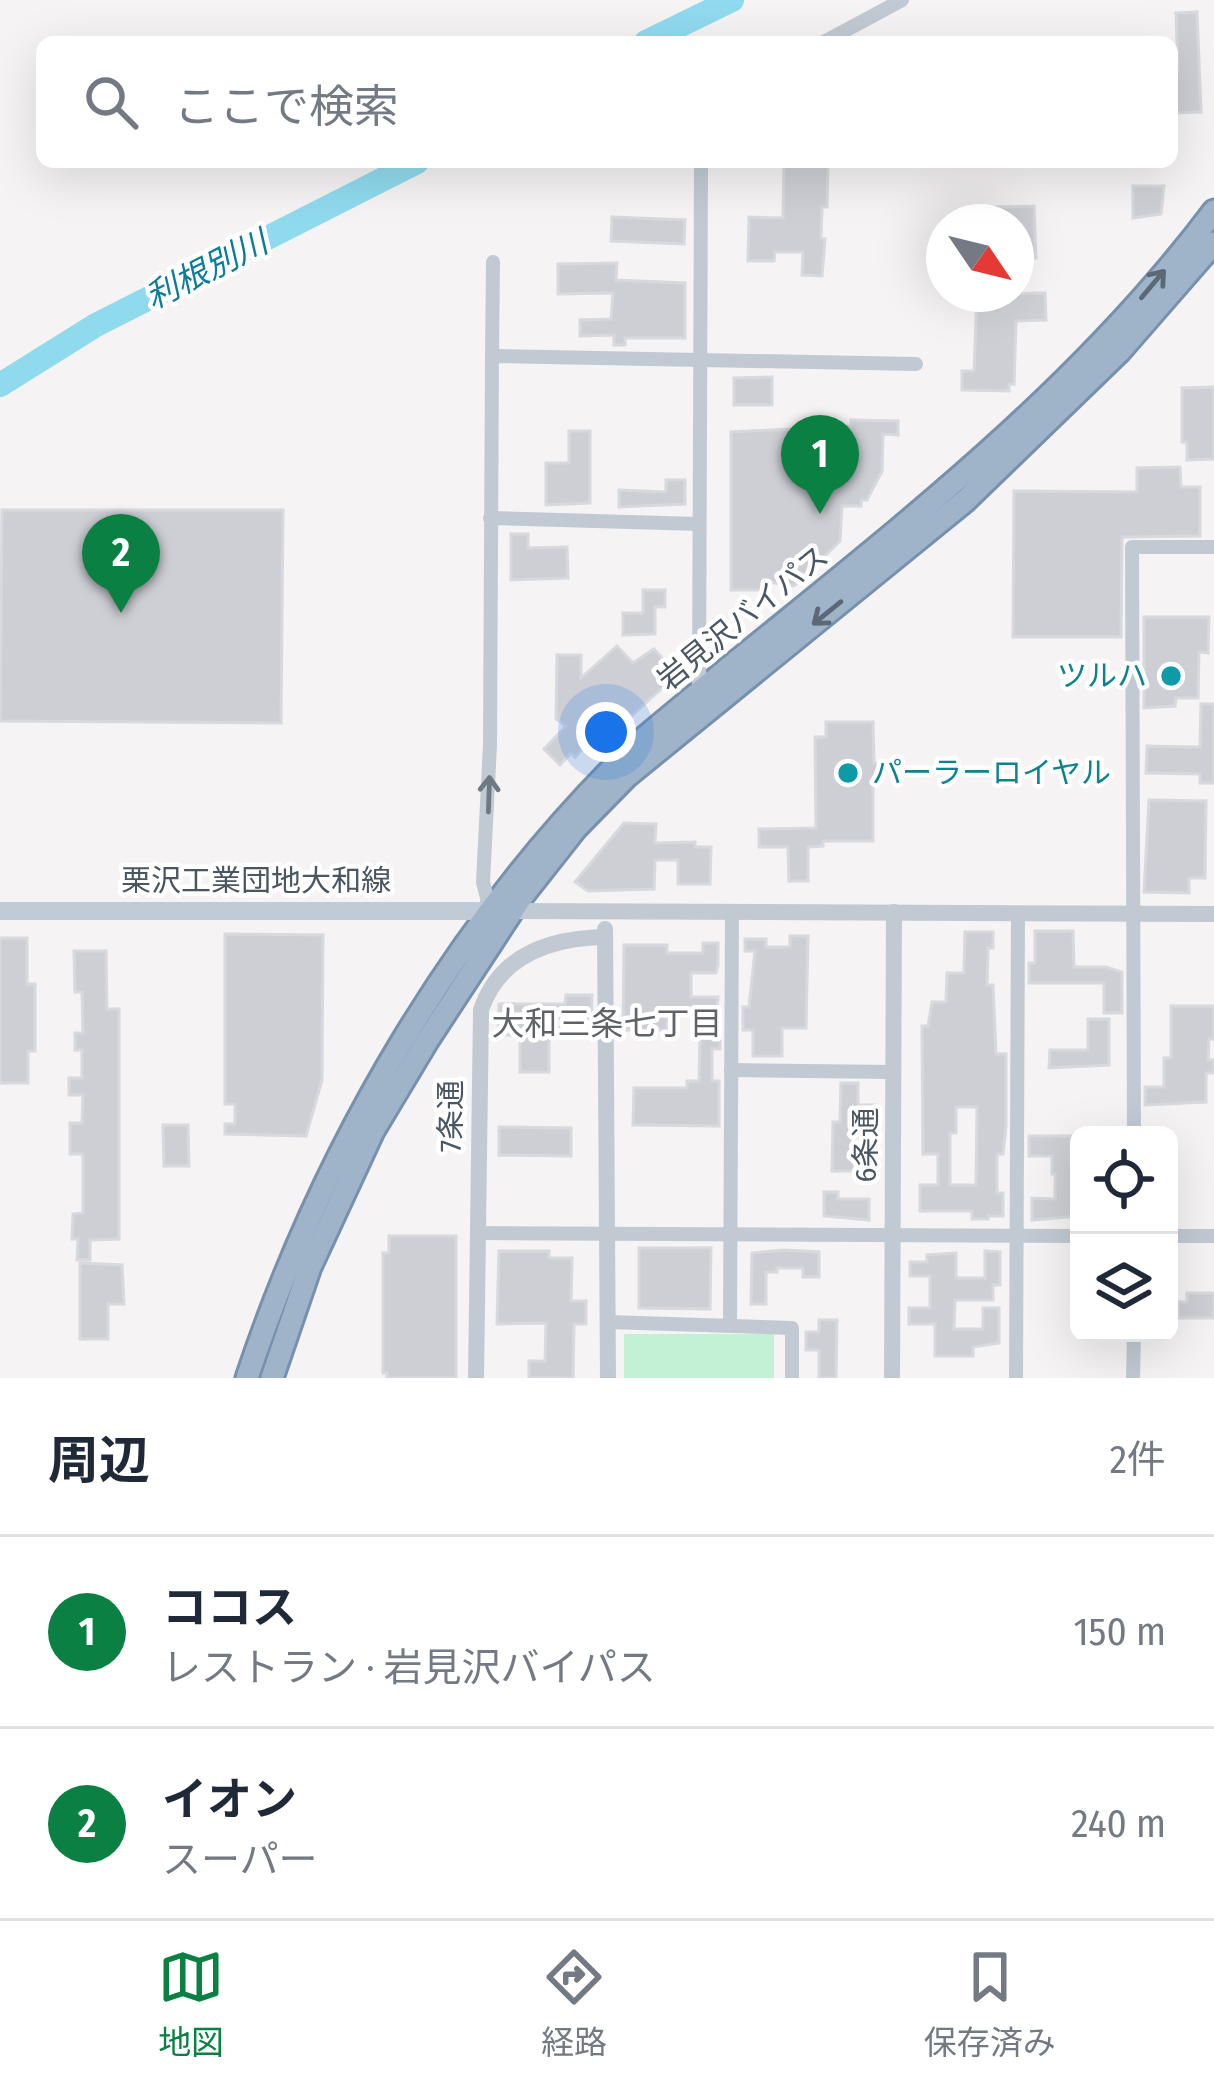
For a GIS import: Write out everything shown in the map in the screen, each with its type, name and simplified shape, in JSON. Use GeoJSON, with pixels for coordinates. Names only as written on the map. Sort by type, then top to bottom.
{"type":"FeatureCollection","features":[{"type":"Feature","properties":{"kind":"highway","name":"岩見沢バイパス"},"geometry":{"type":"LineString","coordinates":[[247,1378],[331,1174],[386,1073],[596,784],[699,691],[937,499],[1017,428],[1106,338],[1214,211]]}},
{"type":"Feature","properties":{"kind":"highway","name":"岩見沢バイパス"},"geometry":{"type":"LineString","coordinates":[[272,1378],[310,1267],[373,1131],[501,911],[627,776],[965,501],[1120,351],[1214,243]]}},
{"type":"Feature","properties":{"kind":"main road","name":"栗沢工業団地大和線"},"geometry":{"type":"LineString","coordinates":[[0,911],[501,911]]}},
{"type":"Feature","properties":{"kind":"street"},"geometry":{"type":"LineString","coordinates":[[835,36],[902,0]]}},
{"type":"Feature","properties":{"kind":"street"},"geometry":{"type":"LineString","coordinates":[[699,691],[701,168]]}},
{"type":"Feature","properties":{"kind":"street"},"geometry":{"type":"LineString","coordinates":[[493,262],[490,746],[483,883],[501,911],[1214,914]]}},
{"type":"Feature","properties":{"kind":"street"},"geometry":{"type":"LineString","coordinates":[[492,356],[916,364]]}},
{"type":"Feature","properties":{"kind":"street"},"geometry":{"type":"LineString","coordinates":[[490,518],[699,524]]}},
{"type":"Feature","properties":{"kind":"street"},"geometry":{"type":"LineString","coordinates":[[1134,1126],[1132,547],[1214,547]]}},
{"type":"Feature","properties":{"kind":"street"},"geometry":{"type":"LineString","coordinates":[[606,911],[608,1378]]}},
{"type":"Feature","properties":{"kind":"street"},"geometry":{"type":"LineString","coordinates":[[730,1324],[732,911]]}},
{"type":"Feature","properties":{"kind":"street","name":"6条通"},"geometry":{"type":"LineString","coordinates":[[892,1378],[894,912]]}},
{"type":"Feature","properties":{"kind":"street"},"geometry":{"type":"LineString","coordinates":[[1016,1378],[1018,913]]}},
{"type":"Feature","properties":{"kind":"street","name":"7条通"},"geometry":{"type":"LineString","coordinates":[[476,1378],[478,1024],[485,999],[504,971],[528,953],[559,940],[605,937]]}},
{"type":"Feature","properties":{"kind":"street"},"geometry":{"type":"LineString","coordinates":[[730,1070],[893,1072]]}},
{"type":"Feature","properties":{"kind":"street"},"geometry":{"type":"LineString","coordinates":[[477,1233],[1070,1236]]}},
{"type":"Feature","properties":{"kind":"street"},"geometry":{"type":"LineString","coordinates":[[1178,1236],[1214,1236]]}},
{"type":"Feature","properties":{"kind":"street"},"geometry":{"type":"LineString","coordinates":[[608,1322],[792,1328],[792,1378]]}},
{"type":"Feature","properties":{"kind":"street"},"geometry":{"type":"LineString","coordinates":[[1133,1378],[1134,1342]]}},
{"type":"Feature","properties":{"kind":"green space"},"geometry":{"type":"Polygon","coordinates":[[[624,1334],[774,1334],[774,1378],[624,1378],[624,1334]]]}},
{"type":"Feature","properties":{"kind":"building"},"geometry":{"type":"Polygon","coordinates":[[[1197,12],[1201,112],[1178,113],[1176,13],[1197,12]]]}},
{"type":"Feature","properties":{"kind":"building"},"geometry":{"type":"Polygon","coordinates":[[[784,168],[828,168],[827,207],[822,207],[822,276],[802,275],[803,252],[775,252],[774,261],[748,261],[749,217],[783,218],[784,168]]]}},
{"type":"Feature","properties":{"kind":"building"},"geometry":{"type":"Polygon","coordinates":[[[1133,186],[1164,186],[1161,214],[1133,218],[1133,186]]]}},
{"type":"Feature","properties":{"kind":"building"},"geometry":{"type":"Polygon","coordinates":[[[612,217],[685,220],[684,244],[611,241],[612,217]]]}},
{"type":"Feature","properties":{"kind":"building"},"geometry":{"type":"Polygon","coordinates":[[[617,263],[616,280],[685,283],[685,338],[625,338],[625,345],[614,345],[614,335],[580,336],[580,320],[611,319],[613,293],[558,294],[558,264],[617,263]]]}},
{"type":"Feature","properties":{"kind":"building"},"geometry":{"type":"Polygon","coordinates":[[[1034,293],[1045,293],[1046,320],[1016,321],[1014,384],[1009,384],[1009,391],[962,390],[962,371],[974,371],[976,312],[1034,312],[1034,293]]]}},
{"type":"Feature","properties":{"kind":"building"},"geometry":{"type":"Polygon","coordinates":[[[772,377],[772,405],[734,405],[734,378],[772,377]]]}},
{"type":"Feature","properties":{"kind":"building"},"geometry":{"type":"Polygon","coordinates":[[[1214,387],[1214,459],[1187,460],[1187,442],[1182,442],[1182,388],[1214,387]]]}},
{"type":"Feature","properties":{"kind":"building"},"geometry":{"type":"Polygon","coordinates":[[[851,420],[898,421],[898,435],[883,434],[882,471],[867,500],[861,500],[861,506],[842,506],[840,541],[794,586],[767,582],[767,590],[731,590],[731,432],[851,426],[851,420]]]}},
{"type":"Feature","properties":{"kind":"building"},"geometry":{"type":"Polygon","coordinates":[[[569,431],[590,431],[590,503],[546,505],[546,463],[569,463],[569,431]]]}},
{"type":"Feature","properties":{"kind":"building"},"geometry":{"type":"Polygon","coordinates":[[[1180,467],[1181,487],[1200,487],[1200,536],[1122,537],[1121,637],[1013,637],[1014,491],[1137,492],[1137,468],[1180,467]]]}},
{"type":"Feature","properties":{"kind":"building"},"geometry":{"type":"Polygon","coordinates":[[[666,480],[685,480],[685,504],[619,507],[619,490],[666,492],[666,480]]]}},
{"type":"Feature","properties":{"kind":"building"},"geometry":{"type":"Polygon","coordinates":[[[2,510],[283,510],[281,723],[0,721],[2,510]]]}},
{"type":"Feature","properties":{"kind":"building"},"geometry":{"type":"Polygon","coordinates":[[[511,534],[528,534],[528,548],[567,547],[568,578],[511,580],[511,534]]]}},
{"type":"Feature","properties":{"kind":"building"},"geometry":{"type":"Polygon","coordinates":[[[643,590],[665,590],[665,607],[655,607],[655,634],[623,635],[623,613],[643,613],[643,590]]]}},
{"type":"Feature","properties":{"kind":"building","name":"ツルハ"},"geometry":{"type":"Polygon","coordinates":[[[1144,617],[1209,617],[1208,653],[1199,652],[1198,698],[1176,698],[1175,706],[1144,708],[1144,617]]]}},
{"type":"Feature","properties":{"kind":"building"},"geometry":{"type":"Polygon","coordinates":[[[617,646],[633,663],[654,649],[677,675],[621,725],[614,716],[575,757],[571,753],[560,765],[544,749],[566,726],[556,719],[557,655],[581,655],[581,678],[617,646]]]}},
{"type":"Feature","properties":{"kind":"building"},"geometry":{"type":"Polygon","coordinates":[[[1201,704],[1214,704],[1214,783],[1200,783],[1200,774],[1146,773],[1147,746],[1200,747],[1201,704]]]}},
{"type":"Feature","properties":{"kind":"building","name":"パーラーロイヤル"},"geometry":{"type":"Polygon","coordinates":[[[826,722],[873,722],[874,763],[880,763],[880,783],[873,783],[873,841],[823,841],[823,846],[808,847],[808,881],[789,881],[788,847],[759,847],[759,829],[816,828],[815,737],[826,737],[826,722]]]}},
{"type":"Feature","properties":{"kind":"building"},"geometry":{"type":"Polygon","coordinates":[[[1149,800],[1206,801],[1205,878],[1189,878],[1189,893],[1144,892],[1149,800]]]}},
{"type":"Feature","properties":{"kind":"building"},"geometry":{"type":"Polygon","coordinates":[[[624,823],[656,824],[655,843],[695,842],[695,847],[711,847],[710,884],[678,884],[678,860],[655,860],[654,889],[588,891],[575,882],[624,823]]]}},
{"type":"Feature","properties":{"kind":"building"},"geometry":{"type":"Polygon","coordinates":[[[1035,931],[1073,931],[1074,967],[1122,972],[1122,1013],[1104,1013],[1104,983],[1029,983],[1029,963],[1035,963],[1035,931]]]}},
{"type":"Feature","properties":{"kind":"building"},"geometry":{"type":"Polygon","coordinates":[[[965,932],[993,932],[987,985],[993,985],[996,1054],[1006,1054],[1006,1125],[1003,1154],[997,1154],[997,1193],[1003,1193],[1003,1216],[988,1219],[972,1219],[972,1211],[920,1211],[920,1185],[938,1185],[938,1154],[923,1154],[922,1026],[928,1026],[932,1002],[946,1002],[947,973],[964,973],[965,932]],[[956,1107],[956,1133],[950,1133],[950,1185],[976,1185],[977,1107],[956,1107]]]}},
{"type":"Feature","properties":{"kind":"building"},"geometry":{"type":"Polygon","coordinates":[[[225,934],[323,935],[322,1080],[306,1136],[225,1134],[225,1124],[235,1124],[235,1104],[225,1104],[225,934]]]}},
{"type":"Feature","properties":{"kind":"building"},"geometry":{"type":"Polygon","coordinates":[[[790,936],[808,936],[806,1028],[782,1028],[782,1056],[753,1056],[753,1030],[743,1030],[743,1007],[749,1007],[755,951],[745,951],[745,939],[766,939],[766,947],[790,947],[790,936]]]}},
{"type":"Feature","properties":{"kind":"building"},"geometry":{"type":"Polygon","coordinates":[[[0,938],[27,938],[27,984],[35,984],[35,1051],[28,1051],[28,1083],[0,1083],[0,938]]]}},
{"type":"Feature","properties":{"kind":"building"},"geometry":{"type":"Polygon","coordinates":[[[703,943],[718,943],[718,965],[716,973],[691,973],[691,997],[718,997],[717,1009],[667,1009],[667,1030],[623,1030],[624,945],[667,945],[667,953],[703,953],[703,943]]]}},
{"type":"Feature","properties":{"kind":"building"},"geometry":{"type":"Polygon","coordinates":[[[74,951],[106,951],[107,1009],[119,1009],[119,1239],[90,1240],[90,1260],[77,1260],[78,1239],[72,1239],[73,1214],[83,1213],[83,1154],[70,1154],[70,1123],[82,1123],[83,1095],[69,1095],[69,1078],[82,1078],[82,1050],[75,1050],[75,1033],[83,1033],[82,992],[75,992],[74,951]]]}},
{"type":"Feature","properties":{"kind":"building"},"geometry":{"type":"Polygon","coordinates":[[[566,995],[592,995],[591,1025],[561,1025],[561,1036],[549,1036],[549,1072],[520,1072],[520,1035],[498,1035],[499,1004],[565,1004],[566,995]]]}},
{"type":"Feature","properties":{"kind":"building"},"geometry":{"type":"Polygon","coordinates":[[[1171,1006],[1214,1006],[1214,1039],[1209,1039],[1208,1060],[1214,1060],[1214,1073],[1206,1073],[1206,1102],[1145,1105],[1145,1087],[1164,1087],[1164,1058],[1171,1058],[1171,1006]]]}},
{"type":"Feature","properties":{"kind":"building"},"geometry":{"type":"Polygon","coordinates":[[[1088,1019],[1109,1019],[1109,1065],[1049,1068],[1050,1050],[1088,1050],[1088,1019]]]}},
{"type":"Feature","properties":{"kind":"building"},"geometry":{"type":"Polygon","coordinates":[[[700,1036],[720,1036],[720,1049],[712,1049],[712,1081],[719,1081],[719,1126],[633,1125],[634,1088],[687,1088],[687,1081],[699,1081],[700,1036]]]}},
{"type":"Feature","properties":{"kind":"building"},"geometry":{"type":"Polygon","coordinates":[[[841,1083],[858,1083],[858,1105],[876,1105],[877,1133],[855,1133],[855,1171],[832,1171],[833,1122],[840,1122],[841,1083]]]}},
{"type":"Feature","properties":{"kind":"building"},"geometry":{"type":"Polygon","coordinates":[[[163,1125],[188,1125],[189,1166],[164,1166],[163,1125]]]}},
{"type":"Feature","properties":{"kind":"building"},"geometry":{"type":"Polygon","coordinates":[[[499,1127],[571,1128],[571,1156],[499,1155],[499,1127]]]}},
{"type":"Feature","properties":{"kind":"building"},"geometry":{"type":"Polygon","coordinates":[[[1029,1136],[1070,1136],[1070,1217],[1032,1220],[1032,1198],[1055,1199],[1055,1174],[1052,1156],[1029,1156],[1029,1136]]]}},
{"type":"Feature","properties":{"kind":"building"},"geometry":{"type":"Polygon","coordinates":[[[824,1192],[838,1192],[838,1199],[869,1199],[869,1220],[824,1216],[824,1192]]]}},
{"type":"Feature","properties":{"kind":"building"},"geometry":{"type":"Polygon","coordinates":[[[389,1236],[456,1236],[456,1378],[387,1378],[383,1373],[383,1253],[389,1253],[389,1236]]]}},
{"type":"Feature","properties":{"kind":"building"},"geometry":{"type":"Polygon","coordinates":[[[639,1248],[711,1248],[710,1309],[639,1308],[639,1248]]]}},
{"type":"Feature","properties":{"kind":"building"},"geometry":{"type":"Polygon","coordinates":[[[499,1251],[549,1251],[549,1258],[572,1258],[571,1301],[586,1301],[586,1324],[574,1324],[573,1378],[529,1378],[529,1361],[545,1361],[546,1323],[497,1324],[499,1251]]]}},
{"type":"Feature","properties":{"kind":"building"},"geometry":{"type":"Polygon","coordinates":[[[985,1251],[1000,1252],[1000,1285],[993,1285],[993,1300],[955,1300],[954,1329],[983,1329],[983,1308],[999,1308],[999,1343],[973,1347],[973,1356],[935,1356],[935,1324],[909,1324],[909,1308],[930,1308],[930,1276],[910,1276],[910,1262],[927,1262],[927,1255],[956,1253],[956,1278],[985,1278],[985,1251]]]}},
{"type":"Feature","properties":{"kind":"building"},"geometry":{"type":"Polygon","coordinates":[[[819,1252],[819,1277],[803,1277],[803,1268],[766,1272],[766,1304],[751,1304],[752,1253],[819,1252]]]}},
{"type":"Feature","properties":{"kind":"building"},"geometry":{"type":"Polygon","coordinates":[[[80,1263],[122,1265],[124,1304],[108,1304],[108,1339],[80,1339],[80,1263]]]}},
{"type":"Feature","properties":{"kind":"building"},"geometry":{"type":"Polygon","coordinates":[[[1187,1293],[1214,1293],[1214,1318],[1178,1318],[1178,1302],[1187,1302],[1187,1293]]]}},
{"type":"Feature","properties":{"kind":"building"},"geometry":{"type":"Polygon","coordinates":[[[819,1320],[837,1320],[836,1378],[819,1378],[819,1350],[806,1350],[806,1332],[819,1332],[819,1320]]]}},
{"type":"Feature","properties":{"kind":"waterway","name":"利根別川"},"geometry":{"type":"LineString","coordinates":[[658,36],[732,0]]}},
{"type":"Feature","properties":{"kind":"waterway","name":"利根別川"},"geometry":{"type":"LineString","coordinates":[[0,385],[96,325],[405,168]]}},
{"type":"Feature","properties":{"kind":"place","name":"ココス"},"geometry":{"type":"Point","coordinates":[820,514]}},
{"type":"Feature","properties":{"kind":"place","name":"イオン"},"geometry":{"type":"Point","coordinates":[121,613]}},
{"type":"Feature","properties":{"kind":"place","name":"ツルハ"},"geometry":{"type":"Point","coordinates":[1171,676]}},
{"type":"Feature","properties":{"kind":"place","name":"パーラーロイヤル"},"geometry":{"type":"Point","coordinates":[848,773]}},
{"type":"Feature","properties":{"kind":"district","name":"大和三条七丁目"},"geometry":{"type":"Point","coordinates":[607,1023]}}]}
